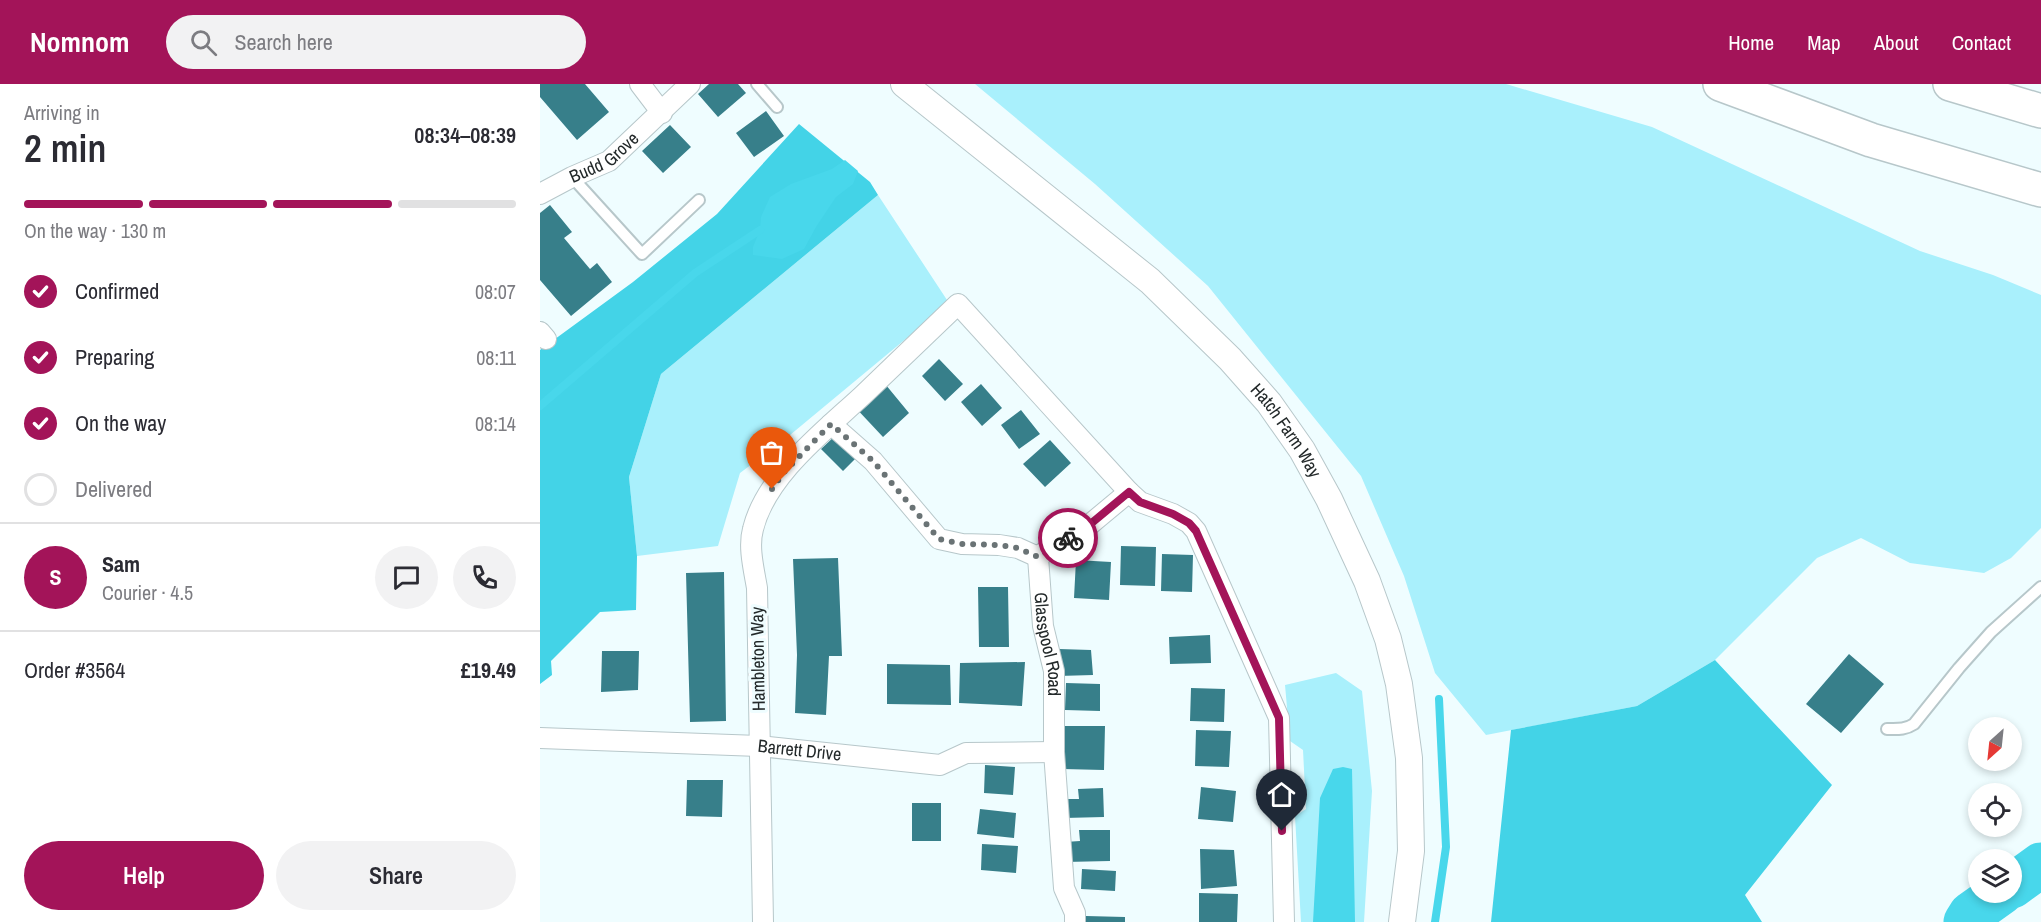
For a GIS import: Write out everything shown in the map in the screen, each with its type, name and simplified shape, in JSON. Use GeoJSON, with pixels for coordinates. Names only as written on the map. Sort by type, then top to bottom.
{"type":"FeatureCollection","features":[{"type":"Feature","properties":{"kind":"highway"},"geometry":{"type":"LineString","coordinates":[[1720,84],[1871,140],[2041,190]]}},
{"type":"Feature","properties":{"kind":"highway"},"geometry":{"type":"LineString","coordinates":[[1950,84],[2041,111]]}},
{"type":"Feature","properties":{"kind":"street"},"geometry":{"type":"LineString","coordinates":[[640,84],[662,112]]}},
{"type":"Feature","properties":{"kind":"street","name":"Budd Grove"},"geometry":{"type":"LineString","coordinates":[[540,194],[609,161],[690,84]]}},
{"type":"Feature","properties":{"kind":"street","name":"Hatch Farm Way"},"geometry":{"type":"LineString","coordinates":[[904,84],[1150,281],[1230,359],[1269,403],[1306,458],[1329,499],[1371,591],[1388,639],[1399,684],[1409,758],[1411,851],[1402,922]]}},
{"type":"Feature","properties":{"kind":"street","name":"Hambleton Way"},"geometry":{"type":"LineString","coordinates":[[763,922],[757,588],[752,554],[752,531],[761,505],[784,472],[831,424],[958,304],[1129,492]]}},
{"type":"Feature","properties":{"kind":"street"},"geometry":{"type":"LineString","coordinates":[[831,424],[873,461],[939,539],[962,544],[1018,548],[1038,557],[1055,544],[1082,531],[1129,492],[1140,502],[1173,514],[1189,523],[1196,531],[1279,718],[1284,922]]}},
{"type":"Feature","properties":{"kind":"street","name":"Glasspool Road"},"geometry":{"type":"LineString","coordinates":[[1038,557],[1043,626],[1054,670],[1054,752],[1064,888],[1075,913],[1075,922]]}},
{"type":"Feature","properties":{"kind":"street","name":"Barrett Drive"},"geometry":{"type":"LineString","coordinates":[[540,738],[759,746],[940,765],[966,753],[1054,752]]}},
{"type":"Feature","properties":{"kind":"lane"},"geometry":{"type":"LineString","coordinates":[[758,84],[777,107]]}},
{"type":"Feature","properties":{"kind":"lane"},"geometry":{"type":"LineString","coordinates":[[572,177],[642,254],[699,200]]}},
{"type":"Feature","properties":{"kind":"lane"},"geometry":{"type":"LineString","coordinates":[[1887,729],[1899,730],[1914,724],[1991,632],[2041,587]]}},
{"type":"Feature","properties":{"kind":"shaded area"},"geometry":{"type":"Polygon","coordinates":[[[975,84],[1506,84],[1652,127],[1920,251],[1993,275],[2041,295],[2041,528],[2011,558],[1984,573],[1910,563],[1861,538],[1817,558],[1715,660],[1637,706],[1486,735],[1435,673],[1404,576],[1361,476],[1208,286],[1095,184],[975,84]]]}},
{"type":"Feature","properties":{"kind":"shaded area"},"geometry":{"type":"Polygon","coordinates":[[[799,124],[870,182],[878,195],[661,374],[629,477],[637,556],[636,610],[600,612],[551,661],[552,675],[540,684],[540,350],[633,282],[717,214],[799,124]]]}},
{"type":"Feature","properties":{"kind":"shaded area"},"geometry":{"type":"Polygon","coordinates":[[[845,160],[858,171],[853,184],[836,197],[804,249],[782,259],[753,255],[761,217],[770,197],[791,184],[832,169],[845,160]]]}},
{"type":"Feature","properties":{"kind":"shaded area"},"geometry":{"type":"Polygon","coordinates":[[[878,195],[949,303],[784,440],[740,473],[718,546],[637,556],[629,477],[661,374],[878,195]]]}},
{"type":"Feature","properties":{"kind":"shaded area"},"geometry":{"type":"Polygon","coordinates":[[[1715,660],[1832,785],[1745,895],[1762,922],[1491,922],[1511,730],[1637,706],[1715,660]]]}},
{"type":"Feature","properties":{"kind":"shaded area"},"geometry":{"type":"Polygon","coordinates":[[[1336,673],[1362,691],[1372,791],[1364,922],[1301,922],[1295,816],[1306,809],[1303,750],[1290,741],[1285,685],[1336,673]]]}},
{"type":"Feature","properties":{"kind":"shaded area"},"geometry":{"type":"Polygon","coordinates":[[[1343,767],[1352,769],[1355,922],[1313,922],[1320,798],[1333,769],[1343,767]]]}},
{"type":"Feature","properties":{"kind":"building"},"geometry":{"type":"Polygon","coordinates":[[[540,84],[585,84],[609,112],[577,140],[540,97],[540,84]]]}},
{"type":"Feature","properties":{"kind":"building"},"geometry":{"type":"Polygon","coordinates":[[[709,84],[738,84],[746,93],[718,117],[698,94],[709,84]]]}},
{"type":"Feature","properties":{"kind":"building"},"geometry":{"type":"Polygon","coordinates":[[[766,111],[784,136],[754,157],[736,133],[766,111]]]}},
{"type":"Feature","properties":{"kind":"building"},"geometry":{"type":"Polygon","coordinates":[[[670,125],[691,147],[663,173],[642,151],[670,125]]]}},
{"type":"Feature","properties":{"kind":"building"},"geometry":{"type":"Polygon","coordinates":[[[550,205],[572,232],[564,238],[590,269],[597,263],[612,282],[571,316],[540,280],[540,213],[550,205]]]}},
{"type":"Feature","properties":{"kind":"building"},"geometry":{"type":"Polygon","coordinates":[[[939,359],[963,384],[945,401],[922,376],[939,359]]]}},
{"type":"Feature","properties":{"kind":"building"},"geometry":{"type":"Polygon","coordinates":[[[881,379],[909,413],[883,437],[853,405],[881,379]]]}},
{"type":"Feature","properties":{"kind":"building"},"geometry":{"type":"Polygon","coordinates":[[[981,384],[1002,408],[982,426],[961,402],[981,384]]]}},
{"type":"Feature","properties":{"kind":"building"},"geometry":{"type":"Polygon","coordinates":[[[1021,410],[1040,434],[1019,449],[1001,425],[1021,410]]]}},
{"type":"Feature","properties":{"kind":"building"},"geometry":{"type":"Polygon","coordinates":[[[836,435],[857,457],[843,471],[821,449],[836,435]]]}},
{"type":"Feature","properties":{"kind":"building"},"geometry":{"type":"Polygon","coordinates":[[[1050,440],[1071,463],[1045,487],[1023,464],[1050,440]]]}},
{"type":"Feature","properties":{"kind":"building"},"geometry":{"type":"Polygon","coordinates":[[[1121,546],[1156,547],[1155,586],[1120,585],[1121,546]]]}},
{"type":"Feature","properties":{"kind":"building"},"geometry":{"type":"Polygon","coordinates":[[[1162,554],[1193,555],[1192,592],[1161,591],[1162,554]]]}},
{"type":"Feature","properties":{"kind":"building"},"geometry":{"type":"Polygon","coordinates":[[[838,558],[842,656],[829,656],[826,715],[795,713],[797,655],[793,559],[838,558]]]}},
{"type":"Feature","properties":{"kind":"building"},"geometry":{"type":"Polygon","coordinates":[[[1076,560],[1111,562],[1109,600],[1074,598],[1076,560]]]}},
{"type":"Feature","properties":{"kind":"building"},"geometry":{"type":"Polygon","coordinates":[[[724,572],[726,721],[690,722],[686,573],[724,572]]]}},
{"type":"Feature","properties":{"kind":"building"},"geometry":{"type":"Polygon","coordinates":[[[978,587],[1008,587],[1009,647],[979,647],[978,587]]]}},
{"type":"Feature","properties":{"kind":"building"},"geometry":{"type":"Polygon","coordinates":[[[1210,635],[1211,663],[1170,664],[1169,637],[1210,635]]]}},
{"type":"Feature","properties":{"kind":"building"},"geometry":{"type":"Polygon","coordinates":[[[1059,649],[1091,650],[1093,675],[1058,676],[1059,649]]]}},
{"type":"Feature","properties":{"kind":"building"},"geometry":{"type":"Polygon","coordinates":[[[602,651],[639,651],[638,690],[601,692],[602,651]]]}},
{"type":"Feature","properties":{"kind":"building"},"geometry":{"type":"Polygon","coordinates":[[[1849,654],[1884,684],[1841,733],[1806,704],[1849,654]]]}},
{"type":"Feature","properties":{"kind":"building"},"geometry":{"type":"Polygon","coordinates":[[[1025,662],[1022,706],[959,703],[960,663],[1025,662]]]}},
{"type":"Feature","properties":{"kind":"building"},"geometry":{"type":"Polygon","coordinates":[[[887,664],[950,665],[951,705],[887,704],[887,664]]]}},
{"type":"Feature","properties":{"kind":"building"},"geometry":{"type":"Polygon","coordinates":[[[1066,683],[1100,684],[1100,711],[1065,710],[1066,683]]]}},
{"type":"Feature","properties":{"kind":"building"},"geometry":{"type":"Polygon","coordinates":[[[1191,688],[1225,689],[1224,722],[1190,721],[1191,688]]]}},
{"type":"Feature","properties":{"kind":"building"},"geometry":{"type":"Polygon","coordinates":[[[1064,726],[1105,726],[1104,770],[1063,769],[1064,726]]]}},
{"type":"Feature","properties":{"kind":"building"},"geometry":{"type":"Polygon","coordinates":[[[1196,730],[1231,731],[1229,767],[1195,766],[1196,730]]]}},
{"type":"Feature","properties":{"kind":"building"},"geometry":{"type":"Polygon","coordinates":[[[985,765],[1015,767],[1013,795],[984,793],[985,765]]]}},
{"type":"Feature","properties":{"kind":"building"},"geometry":{"type":"Polygon","coordinates":[[[687,780],[723,780],[722,817],[686,816],[687,780]]]}},
{"type":"Feature","properties":{"kind":"building"},"geometry":{"type":"Polygon","coordinates":[[[1201,787],[1236,791],[1233,822],[1198,819],[1201,787]]]}},
{"type":"Feature","properties":{"kind":"building"},"geometry":{"type":"Polygon","coordinates":[[[1103,788],[1104,817],[1064,818],[1063,799],[1079,799],[1078,789],[1103,788]]]}},
{"type":"Feature","properties":{"kind":"building"},"geometry":{"type":"Polygon","coordinates":[[[912,803],[941,803],[941,841],[912,841],[912,803]]]}},
{"type":"Feature","properties":{"kind":"building"},"geometry":{"type":"Polygon","coordinates":[[[980,809],[1016,813],[1014,838],[977,834],[980,809]]]}},
{"type":"Feature","properties":{"kind":"building"},"geometry":{"type":"Polygon","coordinates":[[[1079,830],[1110,830],[1110,861],[1065,862],[1065,842],[1080,841],[1079,830]]]}},
{"type":"Feature","properties":{"kind":"building"},"geometry":{"type":"Polygon","coordinates":[[[982,844],[1018,846],[1016,873],[981,870],[982,844]]]}},
{"type":"Feature","properties":{"kind":"building"},"geometry":{"type":"Polygon","coordinates":[[[1200,849],[1234,850],[1237,886],[1201,889],[1200,849]]]}},
{"type":"Feature","properties":{"kind":"building"},"geometry":{"type":"Polygon","coordinates":[[[1082,869],[1116,871],[1115,891],[1081,889],[1082,869]]]}},
{"type":"Feature","properties":{"kind":"building"},"geometry":{"type":"Polygon","coordinates":[[[1199,893],[1238,894],[1237,922],[1199,922],[1199,893]]]}},
{"type":"Feature","properties":{"kind":"building"},"geometry":{"type":"Polygon","coordinates":[[[1086,916],[1125,917],[1125,922],[1086,922],[1086,916]]]}},
{"type":"Feature","properties":{"kind":"waterway"},"geometry":{"type":"LineString","coordinates":[[540,406],[695,273],[760,230]]}},
{"type":"Feature","properties":{"kind":"waterway"},"geometry":{"type":"LineString","coordinates":[[1435,922],[1446,847],[1439,699]]}},
{"type":"Feature","properties":{"kind":"waterway"},"geometry":{"type":"LineString","coordinates":[[2022,879],[2041,865]]}},
{"type":"Feature","properties":{"kind":"waterway"},"geometry":{"type":"LineString","coordinates":[[1966,922],[1971,914],[1986,903]]}},
{"type":"Feature","properties":{"kind":"way so far"},"geometry":{"type":"LineString","coordinates":[[772,489],[784,472],[831,424],[873,461],[939,539],[962,544],[1018,548],[1038,557],[1055,544],[1068,538]]}},
{"type":"Feature","properties":{"kind":"route"},"geometry":{"type":"LineString","coordinates":[[1068,538],[1082,531],[1129,492],[1140,502],[1173,514],[1189,523],[1196,531],[1279,718],[1282,831]]}}]}
